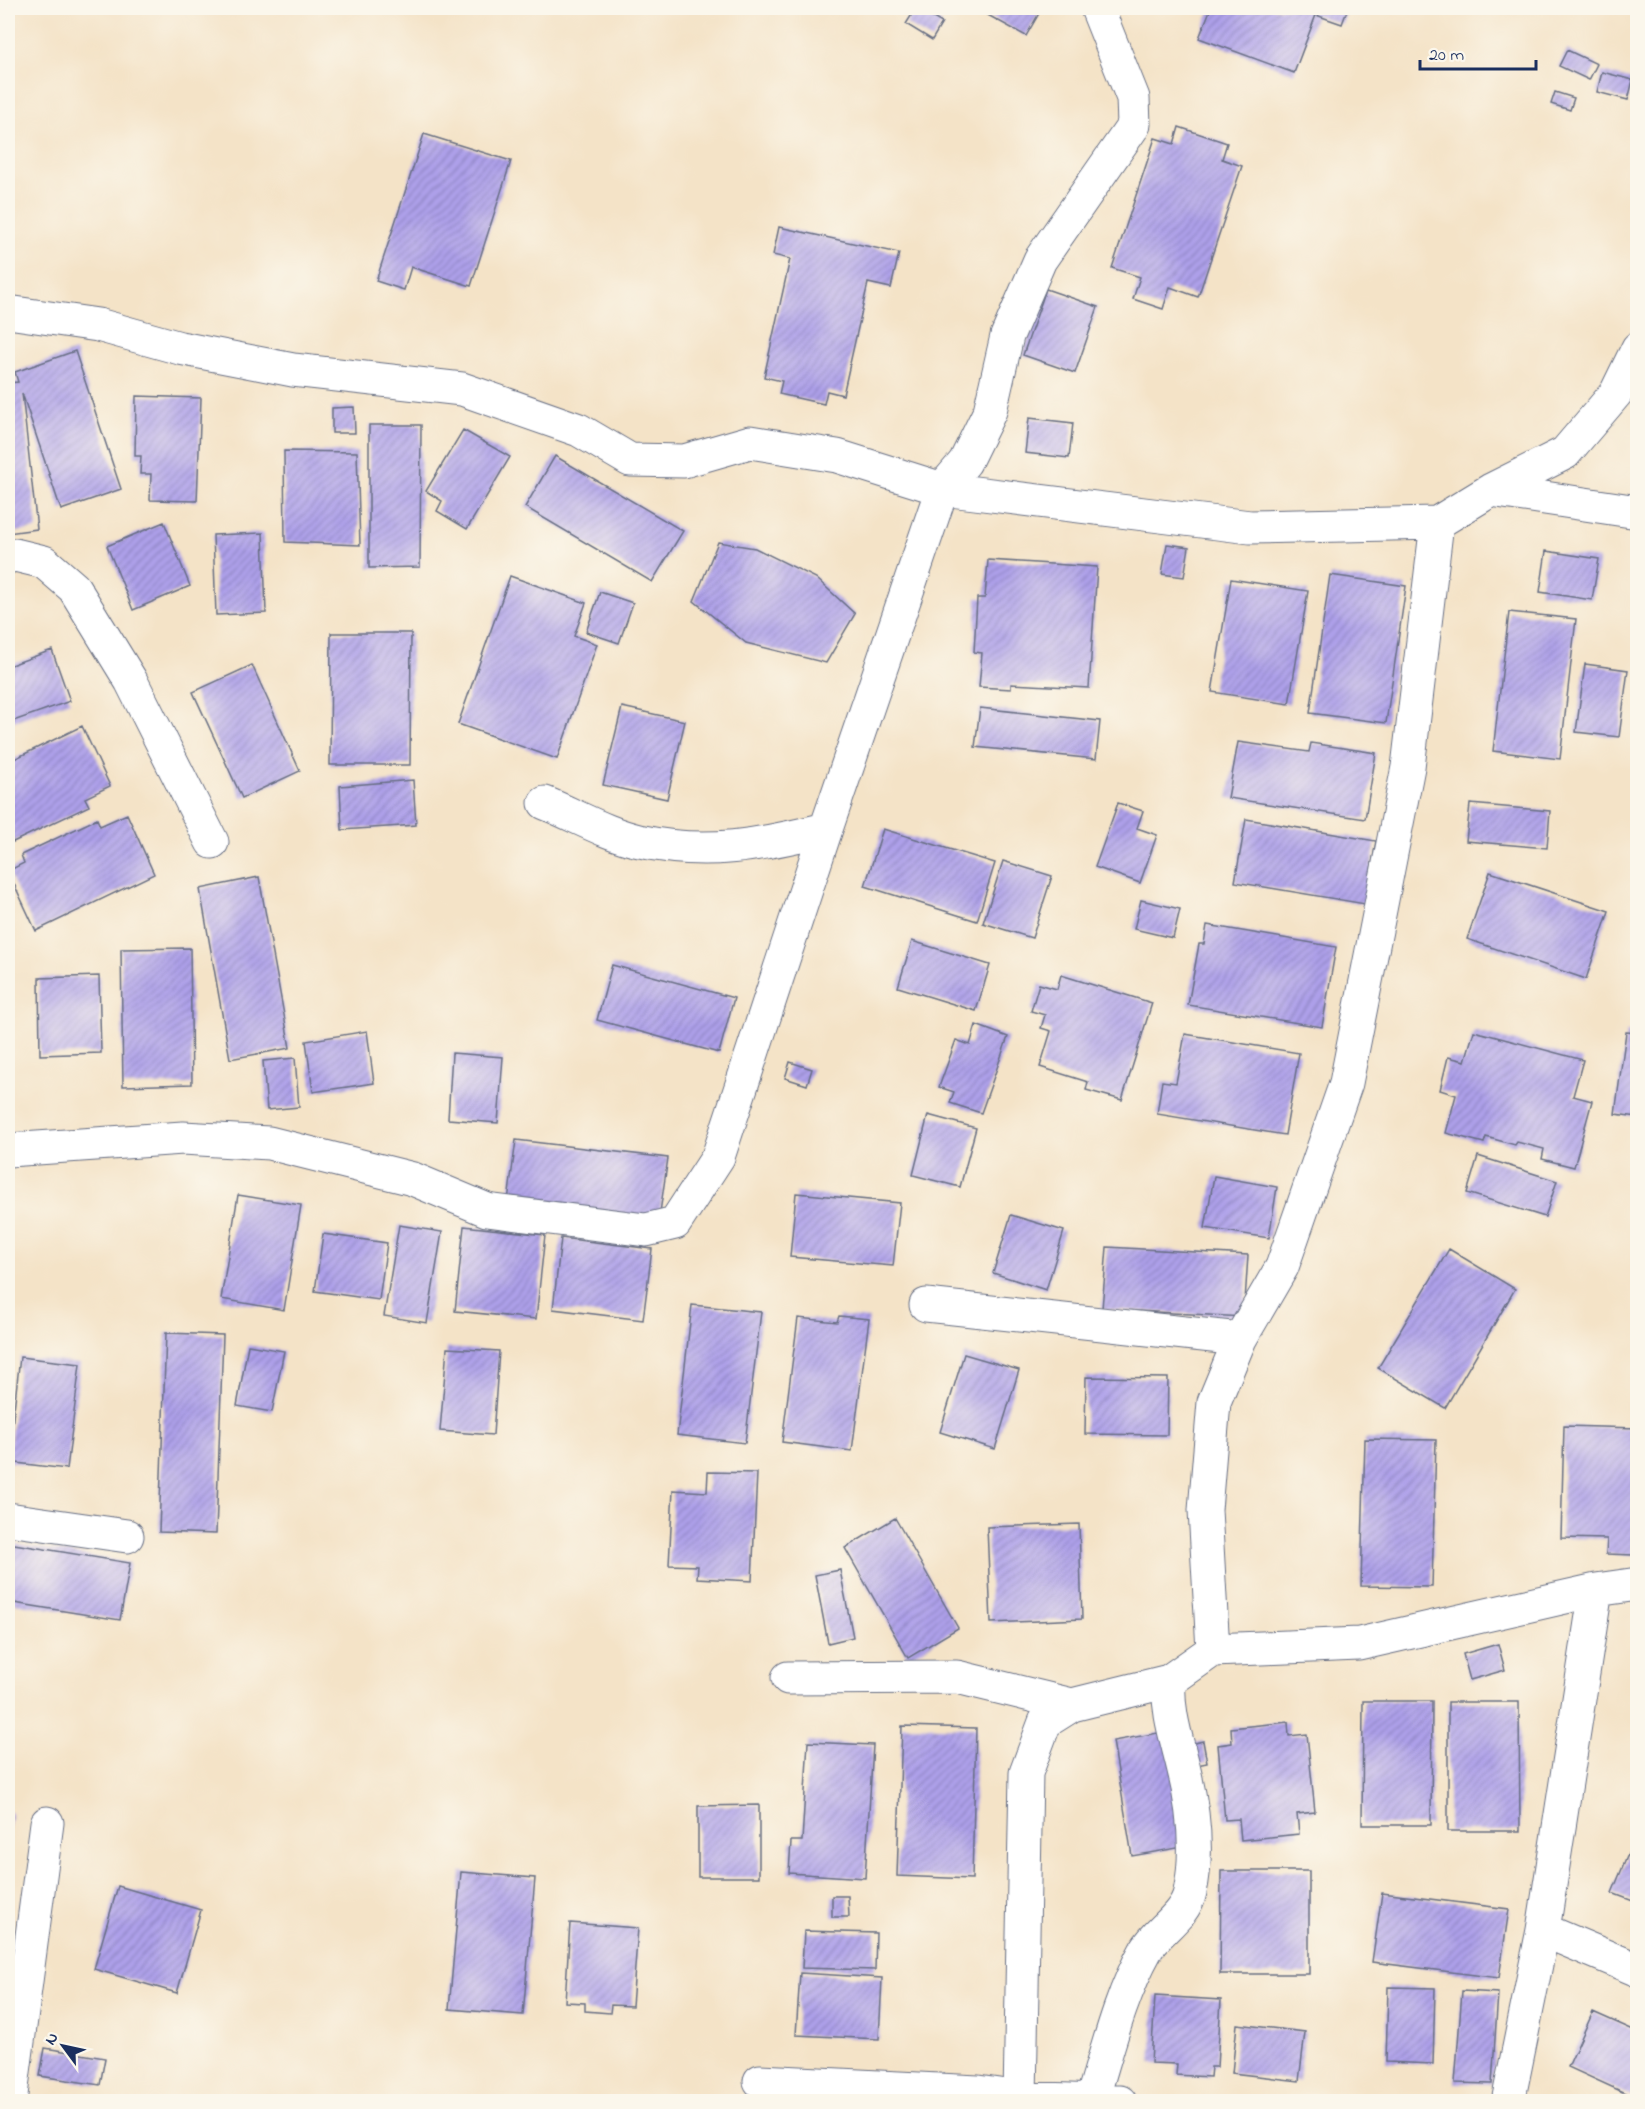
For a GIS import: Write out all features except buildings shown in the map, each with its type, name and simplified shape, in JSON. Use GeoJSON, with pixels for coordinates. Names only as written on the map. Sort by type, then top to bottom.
{"type":"FeatureCollection","features":[{"type":"Feature","properties":{"kind":"street"},"geometry":{"type":"LineString","coordinates":[[8,1150],[183,1138],[269,1143],[414,1179],[487,1210],[646,1230],[675,1223],[718,1157],[826,829],[942,489],[965,462],[990,411],[1007,336],[1040,260],[1134,125],[1133,98],[1097,8]]}},
{"type":"Feature","properties":{"kind":"street"},"geometry":{"type":"LineString","coordinates":[[8,312],[98,325],[180,348],[293,370],[462,389],[579,430],[630,460],[684,461],[750,442],[837,456],[942,489],[1250,526],[1437,523],[1491,490],[1565,453],[1616,393],[1638,348]]}},
{"type":"Feature","properties":{"kind":"street"},"geometry":{"type":"LineString","coordinates":[[1491,490],[1638,512]]}},
{"type":"Feature","properties":{"kind":"street"},"geometry":{"type":"LineString","coordinates":[[1213,1650],[1205,1510],[1214,1402],[1240,1339],[1282,1267],[1346,1083],[1408,767],[1437,523]]}},
{"type":"Feature","properties":{"kind":"street"},"geometry":{"type":"LineString","coordinates":[[8,557],[15,555],[44,562],[74,588],[131,681],[212,842]]}},
{"type":"Feature","properties":{"kind":"street"},"geometry":{"type":"LineString","coordinates":[[545,803],[637,840],[692,849],[761,845],[826,829]]}},
{"type":"Feature","properties":{"kind":"street"},"geometry":{"type":"LineString","coordinates":[[926,1305],[1240,1339]]}},
{"type":"Feature","properties":{"kind":"street"},"geometry":{"type":"LineString","coordinates":[[8,1519],[127,1536]]}},
{"type":"Feature","properties":{"kind":"street"},"geometry":{"type":"LineString","coordinates":[[1020,2098],[1026,1773],[1045,1722],[1072,1705],[1169,1681],[1213,1650],[1359,1644],[1596,1590],[1638,1584]]}},
{"type":"Feature","properties":{"kind":"street"},"geometry":{"type":"LineString","coordinates":[[1508,2102],[1543,1930],[1596,1590]]}},
{"type":"Feature","properties":{"kind":"street"},"geometry":{"type":"LineString","coordinates":[[788,1678],[957,1677],[1072,1705]]}},
{"type":"Feature","properties":{"kind":"street"},"geometry":{"type":"LineString","coordinates":[[760,2081],[978,2092],[1020,2098],[1106,2101],[1115,2022],[1147,1949],[1174,1919],[1190,1894],[1195,1837],[1184,1769],[1167,1705],[1169,1681]]}},
{"type":"Feature","properties":{"kind":"street"},"geometry":{"type":"LineString","coordinates":[[9,2101],[48,1823]]}},
{"type":"Feature","properties":{"kind":"street"},"geometry":{"type":"LineString","coordinates":[[1543,1930],[1638,1970]]}}]}
